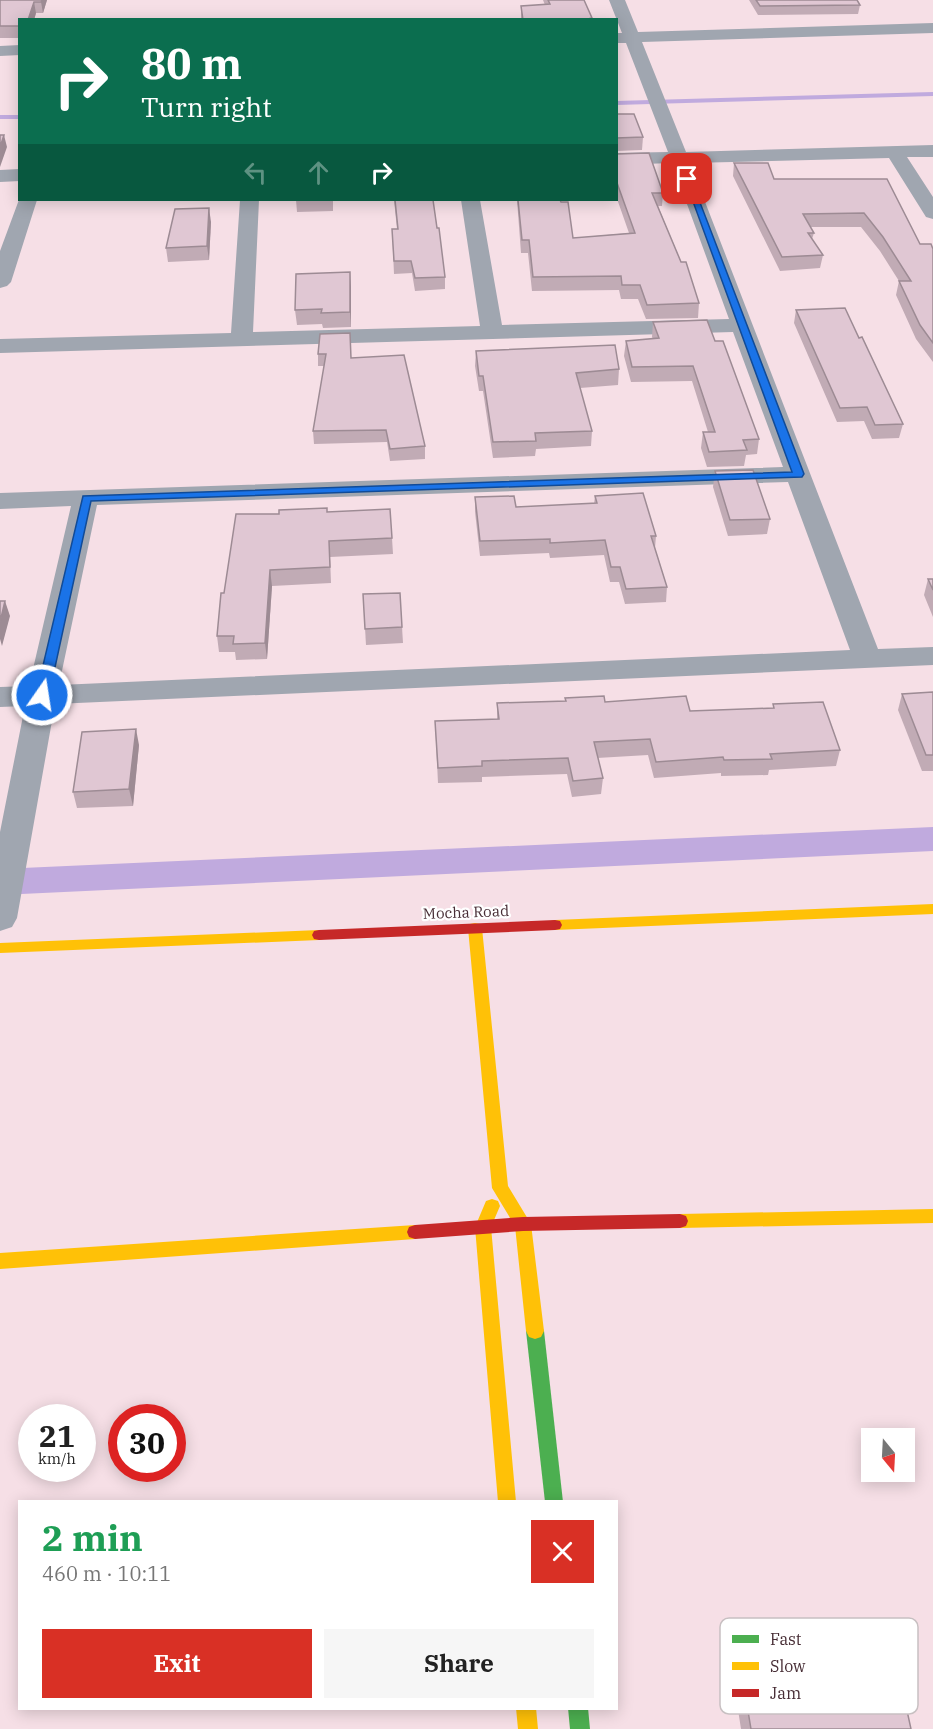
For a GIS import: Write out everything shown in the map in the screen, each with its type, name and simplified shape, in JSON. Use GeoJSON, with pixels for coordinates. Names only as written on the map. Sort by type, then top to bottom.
{"type":"FeatureCollection","features":[{"type":"Feature","properties":{"kind":"street"},"geometry":{"type":"LineString","coordinates":[[616,0],[624,38],[679,158],[867,658]]}},
{"type":"Feature","properties":{"kind":"street"},"geometry":{"type":"LineString","coordinates":[[624,38],[933,28]]}},
{"type":"Feature","properties":{"kind":"street"},"geometry":{"type":"LineString","coordinates":[[0,51],[18,50]]}},
{"type":"Feature","properties":{"kind":"street"},"geometry":{"type":"LineString","coordinates":[[618,159],[933,151]]}},
{"type":"Feature","properties":{"kind":"street"},"geometry":{"type":"LineString","coordinates":[[894,152],[933,213]]}},
{"type":"Feature","properties":{"kind":"street"},"geometry":{"type":"LineString","coordinates":[[0,176],[18,175]]}},
{"type":"Feature","properties":{"kind":"street"},"geometry":{"type":"LineString","coordinates":[[0,282],[27,201]]}},
{"type":"Feature","properties":{"kind":"street"},"geometry":{"type":"LineString","coordinates":[[242,339],[249,201]]}},
{"type":"Feature","properties":{"kind":"street"},"geometry":{"type":"LineString","coordinates":[[470,201],[492,332]]}},
{"type":"Feature","properties":{"kind":"street"},"geometry":{"type":"LineString","coordinates":[[0,346],[742,325]]}},
{"type":"Feature","properties":{"kind":"street"},"geometry":{"type":"LineString","coordinates":[[0,501],[799,474]]}},
{"type":"Feature","properties":{"kind":"street"},"geometry":{"type":"LineString","coordinates":[[0,916],[42,695],[86,498]]}},
{"type":"Feature","properties":{"kind":"street"},"geometry":{"type":"LineString","coordinates":[[0,697],[933,656]]}},
{"type":"Feature","properties":{"kind":"street","name":"Mocha Road"},"geometry":{"type":"LineString","coordinates":[[0,948],[933,909]]}},
{"type":"Feature","properties":{"kind":"street"},"geometry":{"type":"LineString","coordinates":[[475,928],[500,1188],[523,1224],[554,1500]]}},
{"type":"Feature","properties":{"kind":"street"},"geometry":{"type":"LineString","coordinates":[[500,1188],[483,1227],[507,1500]]}},
{"type":"Feature","properties":{"kind":"street"},"geometry":{"type":"LineString","coordinates":[[0,1262],[523,1224],[933,1216]]}},
{"type":"Feature","properties":{"kind":"street"},"geometry":{"type":"LineString","coordinates":[[526,1710],[528,1729]]}},
{"type":"Feature","properties":{"kind":"street"},"geometry":{"type":"LineString","coordinates":[[578,1710],[580,1729]]}},
{"type":"Feature","properties":{"kind":"building"},"geometry":{"type":"Polygon","coordinates":[[[0,0],[42,0],[34,2],[29,18],[18,18],[18,26],[0,26],[0,0]]]}},
{"type":"Feature","properties":{"kind":"building"},"geometry":{"type":"Polygon","coordinates":[[[548,0],[584,0],[592,18],[523,18],[521,6],[550,4],[548,0]]]}},
{"type":"Feature","properties":{"kind":"building"},"geometry":{"type":"Polygon","coordinates":[[[756,0],[857,0],[860,5],[760,6],[756,0]]]}},
{"type":"Feature","properties":{"kind":"building"},"geometry":{"type":"Polygon","coordinates":[[[618,114],[634,114],[643,137],[618,138],[618,114]]]}},
{"type":"Feature","properties":{"kind":"building"},"geometry":{"type":"Polygon","coordinates":[[[0,135],[4,135],[0,147],[0,135]]]}},
{"type":"Feature","properties":{"kind":"building"},"geometry":{"type":"Polygon","coordinates":[[[649,153],[663,193],[652,193],[681,262],[686,262],[699,303],[647,305],[640,285],[622,285],[621,276],[533,277],[529,240],[522,240],[518,201],[568,202],[573,238],[635,233],[618,186],[618,154],[649,153]]]}},
{"type":"Feature","properties":{"kind":"building"},"geometry":{"type":"Polygon","coordinates":[[[734,163],[768,163],[774,179],[887,179],[920,244],[931,244],[933,249],[933,343],[920,325],[899,281],[911,281],[883,237],[864,213],[803,214],[814,233],[808,233],[823,255],[782,257],[734,163]]]}},
{"type":"Feature","properties":{"kind":"building"},"geometry":{"type":"Polygon","coordinates":[[[395,201],[433,201],[445,277],[415,278],[411,261],[394,261],[392,229],[398,229],[395,201]]]}},
{"type":"Feature","properties":{"kind":"building"},"geometry":{"type":"Polygon","coordinates":[[[209,208],[207,246],[166,248],[175,209],[209,208]]]}},
{"type":"Feature","properties":{"kind":"building"},"geometry":{"type":"Polygon","coordinates":[[[350,272],[350,312],[321,313],[322,309],[295,310],[296,274],[350,272]]]}},
{"type":"Feature","properties":{"kind":"building"},"geometry":{"type":"Polygon","coordinates":[[[845,308],[859,338],[862,337],[903,424],[875,425],[867,407],[840,408],[796,310],[845,308]]]}},
{"type":"Feature","properties":{"kind":"building"},"geometry":{"type":"Polygon","coordinates":[[[707,320],[715,341],[723,341],[759,439],[743,440],[747,450],[709,452],[703,432],[715,432],[693,366],[632,367],[626,341],[659,338],[653,322],[707,320]]]}},
{"type":"Feature","properties":{"kind":"building"},"geometry":{"type":"Polygon","coordinates":[[[350,333],[351,358],[404,355],[425,446],[390,449],[386,430],[313,431],[326,354],[318,354],[320,334],[350,333]]]}},
{"type":"Feature","properties":{"kind":"building"},"geometry":{"type":"Polygon","coordinates":[[[615,345],[619,369],[576,373],[592,431],[535,433],[536,441],[493,442],[483,376],[479,376],[476,351],[615,345]]]}},
{"type":"Feature","properties":{"kind":"building"},"geometry":{"type":"Polygon","coordinates":[[[753,470],[770,519],[730,520],[715,471],[753,470]]]}},
{"type":"Feature","properties":{"kind":"building"},"geometry":{"type":"Polygon","coordinates":[[[643,493],[656,536],[651,536],[667,587],[626,589],[620,567],[611,567],[605,540],[550,543],[550,539],[480,541],[475,497],[514,496],[516,507],[597,503],[595,496],[643,493]]]}},
{"type":"Feature","properties":{"kind":"building"},"geometry":{"type":"Polygon","coordinates":[[[327,508],[327,512],[390,509],[392,538],[329,541],[330,567],[270,570],[265,643],[233,644],[234,636],[217,636],[221,593],[224,593],[236,514],[279,514],[279,510],[327,508]]]}},
{"type":"Feature","properties":{"kind":"building"},"geometry":{"type":"Polygon","coordinates":[[[928,579],[933,579],[933,590],[928,579]]]}},
{"type":"Feature","properties":{"kind":"building"},"geometry":{"type":"Polygon","coordinates":[[[400,593],[402,627],[365,629],[363,594],[400,593]]]}},
{"type":"Feature","properties":{"kind":"building"},"geometry":{"type":"Polygon","coordinates":[[[0,601],[5,601],[0,622],[0,601]]]}},
{"type":"Feature","properties":{"kind":"building"},"geometry":{"type":"Polygon","coordinates":[[[933,692],[933,755],[926,755],[902,694],[933,692]]]}},
{"type":"Feature","properties":{"kind":"building"},"geometry":{"type":"Polygon","coordinates":[[[604,696],[605,702],[686,696],[690,711],[774,708],[773,704],[823,702],[840,750],[770,754],[772,759],[724,760],[723,757],[656,762],[650,739],[594,742],[603,778],[573,781],[568,758],[482,761],[482,766],[438,768],[435,721],[499,719],[497,703],[566,701],[565,698],[604,696]]]}},
{"type":"Feature","properties":{"kind":"building"},"geometry":{"type":"Polygon","coordinates":[[[136,729],[129,789],[73,792],[82,732],[136,729]]]}},
{"type":"Feature","properties":{"kind":"building"},"geometry":{"type":"Polygon","coordinates":[[[748,1714],[908,1714],[911,1729],[751,1729],[748,1714]]]}},
{"type":"Feature","properties":{"kind":"waterway"},"geometry":{"type":"LineString","coordinates":[[618,103],[933,94]]}},
{"type":"Feature","properties":{"kind":"waterway"},"geometry":{"type":"LineString","coordinates":[[0,117],[18,117]]}},
{"type":"Feature","properties":{"kind":"waterway"},"geometry":{"type":"LineString","coordinates":[[0,882],[933,839]]}},
{"type":"Feature","properties":{"kind":"traffic: fast"},"geometry":{"type":"LineString","coordinates":[[535,1331],[554,1500]]}},
{"type":"Feature","properties":{"kind":"traffic: fast"},"geometry":{"type":"LineString","coordinates":[[578,1710],[580,1729]]}},
{"type":"Feature","properties":{"kind":"traffic: slow"},"geometry":{"type":"LineString","coordinates":[[555,925],[933,909]]}},
{"type":"Feature","properties":{"kind":"traffic: slow"},"geometry":{"type":"LineString","coordinates":[[475,928],[500,1188],[523,1224],[535,1331]]}},
{"type":"Feature","properties":{"kind":"traffic: slow"},"geometry":{"type":"LineString","coordinates":[[0,948],[319,935]]}},
{"type":"Feature","properties":{"kind":"traffic: slow"},"geometry":{"type":"LineString","coordinates":[[492,1206],[483,1227],[507,1500]]}},
{"type":"Feature","properties":{"kind":"traffic: slow"},"geometry":{"type":"LineString","coordinates":[[680,1221],[933,1216]]}},
{"type":"Feature","properties":{"kind":"traffic: slow"},"geometry":{"type":"LineString","coordinates":[[0,1261],[415,1232]]}},
{"type":"Feature","properties":{"kind":"traffic: slow"},"geometry":{"type":"LineString","coordinates":[[526,1710],[528,1729]]}},
{"type":"Feature","properties":{"kind":"traffic: jam"},"geometry":{"type":"LineString","coordinates":[[319,935],[555,925]]}},
{"type":"Feature","properties":{"kind":"traffic: jam"},"geometry":{"type":"LineString","coordinates":[[415,1232],[523,1224],[680,1221]]}},
{"type":"Feature","properties":{"kind":"route"},"geometry":{"type":"LineString","coordinates":[[42,695],[86,498],[799,474],[687,179]]}}]}
